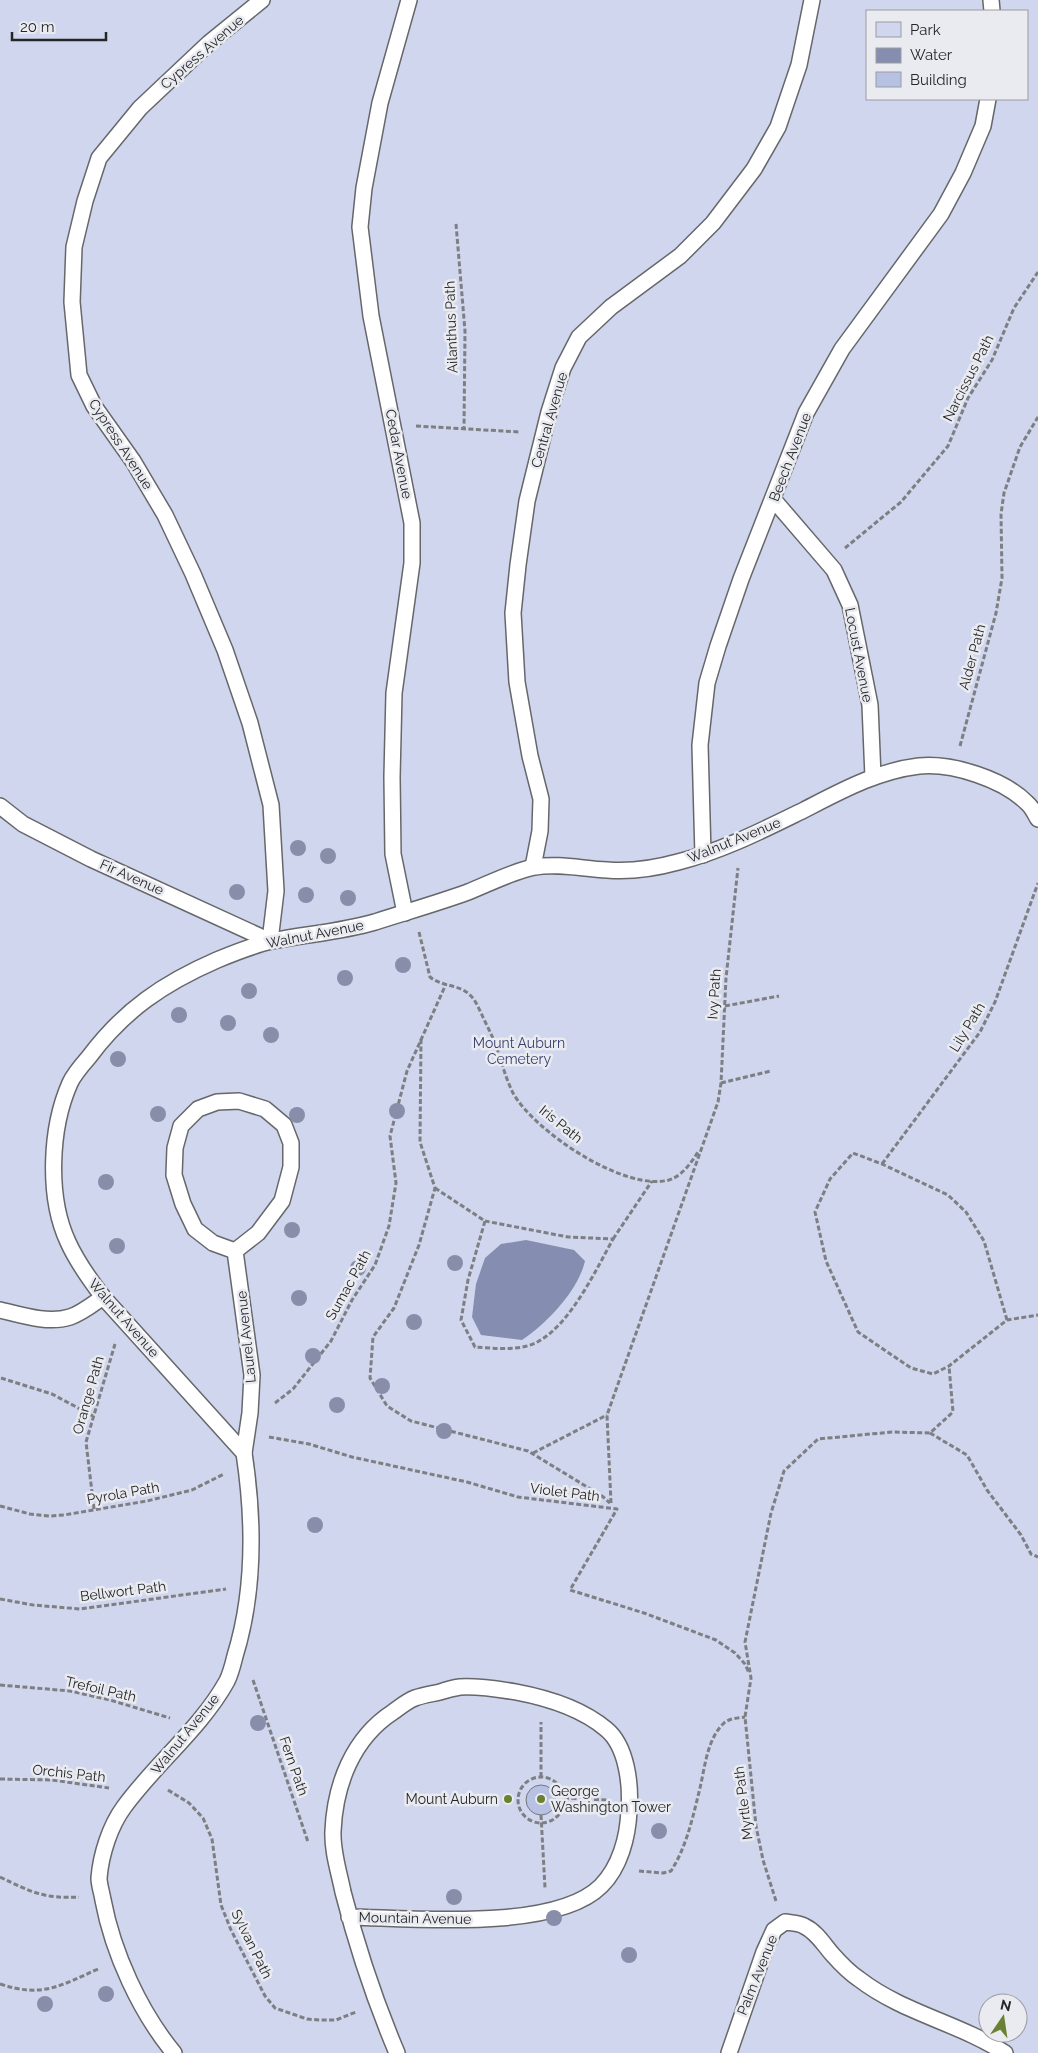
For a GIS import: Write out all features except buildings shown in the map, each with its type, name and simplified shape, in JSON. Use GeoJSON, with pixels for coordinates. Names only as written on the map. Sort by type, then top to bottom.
{"type":"FeatureCollection","features":[{"type":"Feature","properties":{"kind":"lane","name":"Cypress Avenue"},"geometry":{"type":"LineString","coordinates":[[262,0],[209,43],[140,108],[99,158],[85,201],[74,247],[72,302],[79,375],[94,406],[133,461],[165,514],[225,650],[250,723],[271,804],[276,891],[270,941]]}},
{"type":"Feature","properties":{"kind":"lane","name":"Cedar Avenue"},"geometry":{"type":"LineString","coordinates":[[408,0],[380,103],[364,188],[360,227],[371,316],[412,522],[412,562],[394,693],[392,777],[393,854],[409,911]]}},
{"type":"Feature","properties":{"kind":"lane","name":"Central Avenue"},"geometry":{"type":"LineString","coordinates":[[533,867],[540,831],[540,799],[530,756],[517,682],[513,613],[527,501],[563,368],[579,337],[611,307],[680,256],[713,223],[754,169],[778,127],[799,65],[812,0]]}},
{"type":"Feature","properties":{"kind":"lane","name":"Beech Avenue"},"geometry":{"type":"LineString","coordinates":[[703,855],[700,745],[708,683],[718,646],[741,579],[774,499],[806,413],[842,349],[940,214],[962,173],[983,126],[988,100]]}},
{"type":"Feature","properties":{"kind":"lane","name":"Locust Avenue"},"geometry":{"type":"LineString","coordinates":[[774,499],[834,570],[850,606],[870,705],[873,777]]}},
{"type":"Feature","properties":{"kind":"lane","name":"Walnut Avenue"},"geometry":{"type":"LineString","coordinates":[[174,2053],[156,2030],[129,1978],[107,1918],[99,1879],[106,1843],[124,1808],[194,1726],[227,1680],[239,1641],[249,1587],[250,1511],[245,1459],[104,1297],[84,1272],[67,1240],[57,1205],[53,1166],[58,1122],[70,1081],[97,1045],[134,1006],[178,978],[270,941],[328,933],[409,911],[462,894],[533,867],[559,866],[611,871],[674,863],[703,855],[740,840],[856,783],[920,766],[954,768],[984,776],[1014,793],[1028,804],[1038,819]]}},
{"type":"Feature","properties":{"kind":"lane","name":"Fir Avenue"},"geometry":{"type":"LineString","coordinates":[[0,806],[23,824],[83,855],[270,941]]}},
{"type":"Feature","properties":{"kind":"lane"},"geometry":{"type":"LineString","coordinates":[[240,1101],[265,1109],[284,1126],[291,1143],[291,1167],[282,1201],[258,1233],[235,1251],[213,1243],[195,1229],[183,1204],[174,1175],[175,1148],[180,1126],[198,1109],[217,1102],[240,1101]]}},
{"type":"Feature","properties":{"kind":"lane","name":"Laurel Avenue"},"geometry":{"type":"LineString","coordinates":[[235,1251],[252,1375],[245,1459]]}},
{"type":"Feature","properties":{"kind":"lane"},"geometry":{"type":"LineString","coordinates":[[0,1310],[50,1319],[68,1318],[104,1297]]}},
{"type":"Feature","properties":{"kind":"lane","name":"Mountain Avenue"},"geometry":{"type":"LineString","coordinates":[[349,1917],[446,1921],[505,1917],[546,1911],[574,1903],[600,1886],[619,1859],[629,1820],[630,1801],[629,1782],[621,1751],[608,1730],[581,1712],[541,1697],[500,1689],[459,1687],[412,1698],[381,1720],[354,1751],[344,1772],[335,1805],[333,1834],[337,1866],[349,1917],[367,1978],[398,2053]]}},
{"type":"Feature","properties":{"kind":"lane","name":"Palm Avenue"},"geometry":{"type":"LineString","coordinates":[[729,2053],[764,1952],[774,1930],[785,1922],[803,1925],[814,1932],[834,1956],[857,1978],[882,1995],[909,2010],[985,2040],[1006,2053]]}},
{"type":"Feature","properties":{"kind":"path","name":"Ailanthus Path"},"geometry":{"type":"LineString","coordinates":[[456,224],[465,331],[464,429]]}},
{"type":"Feature","properties":{"kind":"path","name":"Narcissus Path"},"geometry":{"type":"LineString","coordinates":[[828,562],[901,502],[948,446],[968,398],[992,360],[1014,308],[1038,272]]}},
{"type":"Feature","properties":{"kind":"path","name":"Alder Path"},"geometry":{"type":"LineString","coordinates":[[954,768],[996,613],[1002,578],[1001,514],[1004,493],[1020,447],[1038,417]]}},
{"type":"Feature","properties":{"kind":"path"},"geometry":{"type":"LineString","coordinates":[[393,425],[544,434]]}},
{"type":"Feature","properties":{"kind":"path","name":"Ivy Path"},"geometry":{"type":"LineString","coordinates":[[701,1147],[718,1102],[721,1083],[725,1006],[740,840]]}},
{"type":"Feature","properties":{"kind":"path","name":"Lily Path"},"geometry":{"type":"LineString","coordinates":[[882,1164],[980,1032],[995,1002],[1038,883]]}},
{"type":"Feature","properties":{"kind":"path"},"geometry":{"type":"LineString","coordinates":[[409,911],[430,977],[435,981],[446,984]]}},
{"type":"Feature","properties":{"kind":"path","name":"Iris Path"},"geometry":{"type":"LineString","coordinates":[[446,984],[462,989],[475,1001],[495,1042],[513,1093],[528,1112],[546,1129],[596,1164],[618,1173],[652,1181],[668,1180],[678,1175],[691,1163],[701,1147]]}},
{"type":"Feature","properties":{"kind":"path","name":"Sumac Path"},"geometry":{"type":"LineString","coordinates":[[248,1429],[293,1389],[330,1341],[352,1300],[375,1265],[389,1226],[396,1183],[390,1136],[407,1072],[446,984]]}},
{"type":"Feature","properties":{"kind":"path"},"geometry":{"type":"LineString","coordinates":[[725,1006],[779,996]]}},
{"type":"Feature","properties":{"kind":"path"},"geometry":{"type":"LineString","coordinates":[[421,1040],[420,1142],[435,1188],[419,1245],[394,1308],[373,1337],[370,1378],[387,1406],[411,1421],[476,1436],[533,1453],[602,1496],[617,1509]]}},
{"type":"Feature","properties":{"kind":"path"},"geometry":{"type":"LineString","coordinates":[[721,1083],[771,1071]]}},
{"type":"Feature","properties":{"kind":"path"},"geometry":{"type":"LineString","coordinates":[[611,1503],[607,1415],[701,1147]]}},
{"type":"Feature","properties":{"kind":"path"},"geometry":{"type":"LineString","coordinates":[[1006,1320],[984,1241],[966,1212],[948,1195],[882,1164],[852,1154],[830,1179],[815,1212],[826,1261],[858,1332],[911,1368],[933,1374],[949,1366],[1006,1320],[1038,1315]]}},
{"type":"Feature","properties":{"kind":"path"},"geometry":{"type":"LineString","coordinates":[[485,1221],[468,1280],[461,1320],[475,1347],[512,1348],[539,1342],[564,1320],[598,1268],[612,1239],[652,1181]]}},
{"type":"Feature","properties":{"kind":"path"},"geometry":{"type":"LineString","coordinates":[[435,1188],[485,1221],[568,1237],[612,1239]]}},
{"type":"Feature","properties":{"kind":"path","name":"Orange Path"},"geometry":{"type":"LineString","coordinates":[[94,1509],[86,1442],[123,1318]]}},
{"type":"Feature","properties":{"kind":"path"},"geometry":{"type":"LineString","coordinates":[[949,1366],[953,1412],[930,1433],[967,1455],[988,1490],[1021,1535],[1031,1554],[1038,1557]]}},
{"type":"Feature","properties":{"kind":"path"},"geometry":{"type":"LineString","coordinates":[[1,1378],[52,1394],[93,1416]]}},
{"type":"Feature","properties":{"kind":"path"},"geometry":{"type":"LineString","coordinates":[[533,1453],[607,1415]]}},
{"type":"Feature","properties":{"kind":"path","name":"Violet Path"},"geometry":{"type":"LineString","coordinates":[[248,1429],[352,1456],[467,1482],[518,1497],[617,1509],[570,1590],[644,1613],[716,1640],[735,1652],[745,1664],[751,1678]]}},
{"type":"Feature","properties":{"kind":"path","name":"Myrtle Path"},"geometry":{"type":"LineString","coordinates":[[785,1922],[780,1914],[763,1860],[756,1826],[746,1717],[751,1678],[745,1642],[771,1513],[784,1471],[818,1439],[892,1432],[930,1433]]}},
{"type":"Feature","properties":{"kind":"path","name":"Pyrola Path"},"geometry":{"type":"LineString","coordinates":[[0,1506],[30,1514],[50,1516],[147,1501],[192,1490],[230,1471],[245,1459]]}},
{"type":"Feature","properties":{"kind":"path","name":"Bellwort Path"},"geometry":{"type":"LineString","coordinates":[[0,1599],[34,1605],[80,1609],[229,1588],[249,1587]]}},
{"type":"Feature","properties":{"kind":"path","name":"Fern Path"},"geometry":{"type":"LineString","coordinates":[[231,1668],[251,1672],[309,1845]]}},
{"type":"Feature","properties":{"kind":"path","name":"Trefoil Path"},"geometry":{"type":"LineString","coordinates":[[0,1685],[70,1691],[110,1700],[194,1726]]}},
{"type":"Feature","properties":{"kind":"path"},"geometry":{"type":"LineString","coordinates":[[614,1866],[650,1873],[663,1873],[671,1870],[685,1845],[705,1765],[716,1734],[724,1723],[733,1718],[746,1717]]}},
{"type":"Feature","properties":{"kind":"path"},"geometry":{"type":"LineString","coordinates":[[541,1728],[541,1777]]}},
{"type":"Feature","properties":{"kind":"path"},"geometry":{"type":"LineString","coordinates":[[541,1777],[548,1778],[559,1785],[564,1798],[564,1806],[556,1818],[541,1823],[530,1820],[525,1815],[521,1810],[518,1797],[528,1781],[541,1777]]}},
{"type":"Feature","properties":{"kind":"path","name":"Sylvan Path"},"geometry":{"type":"LineString","coordinates":[[149,1778],[189,1803],[203,1818],[212,1839],[221,1905],[231,1930],[265,1996],[275,2008],[307,2019],[327,2021],[342,2017],[377,2002]]}},
{"type":"Feature","properties":{"kind":"path","name":"Orchis Path"},"geometry":{"type":"LineString","coordinates":[[0,1779],[52,1780],[102,1786],[134,1796]]}},
{"type":"Feature","properties":{"kind":"path"},"geometry":{"type":"LineString","coordinates":[[564,1798],[613,1800]]}},
{"type":"Feature","properties":{"kind":"path"},"geometry":{"type":"LineString","coordinates":[[541,1815],[544,1878]]}},
{"type":"Feature","properties":{"kind":"path"},"geometry":{"type":"LineString","coordinates":[[0,1877],[36,1894],[54,1898],[82,1897],[102,1893]]}},
{"type":"Feature","properties":{"kind":"path"},"geometry":{"type":"LineString","coordinates":[[0,1984],[27,1991],[44,1991],[70,1982],[121,1956]]}},
{"type":"Feature","properties":{"kind":"green space","name":"Mount Auburn Cemetery"},"geometry":{"type":"Polygon","coordinates":[[[0,0],[1038,0],[1038,2053],[0,2053],[0,0]]]}},
{"type":"Feature","properties":{"kind":"water"},"geometry":{"type":"Polygon","coordinates":[[[526,1240],[574,1250],[585,1261],[576,1284],[551,1315],[522,1340],[481,1335],[472,1317],[476,1284],[485,1258],[501,1244],[526,1240]]]}},
{"type":"Feature","properties":{"kind":"place","name":"Mount Auburn"},"geometry":{"type":"Point","coordinates":[508,1799]}},
{"type":"Feature","properties":{"kind":"place","name":"George Washington Tower"},"geometry":{"type":"Point","coordinates":[541,1799]}}]}
